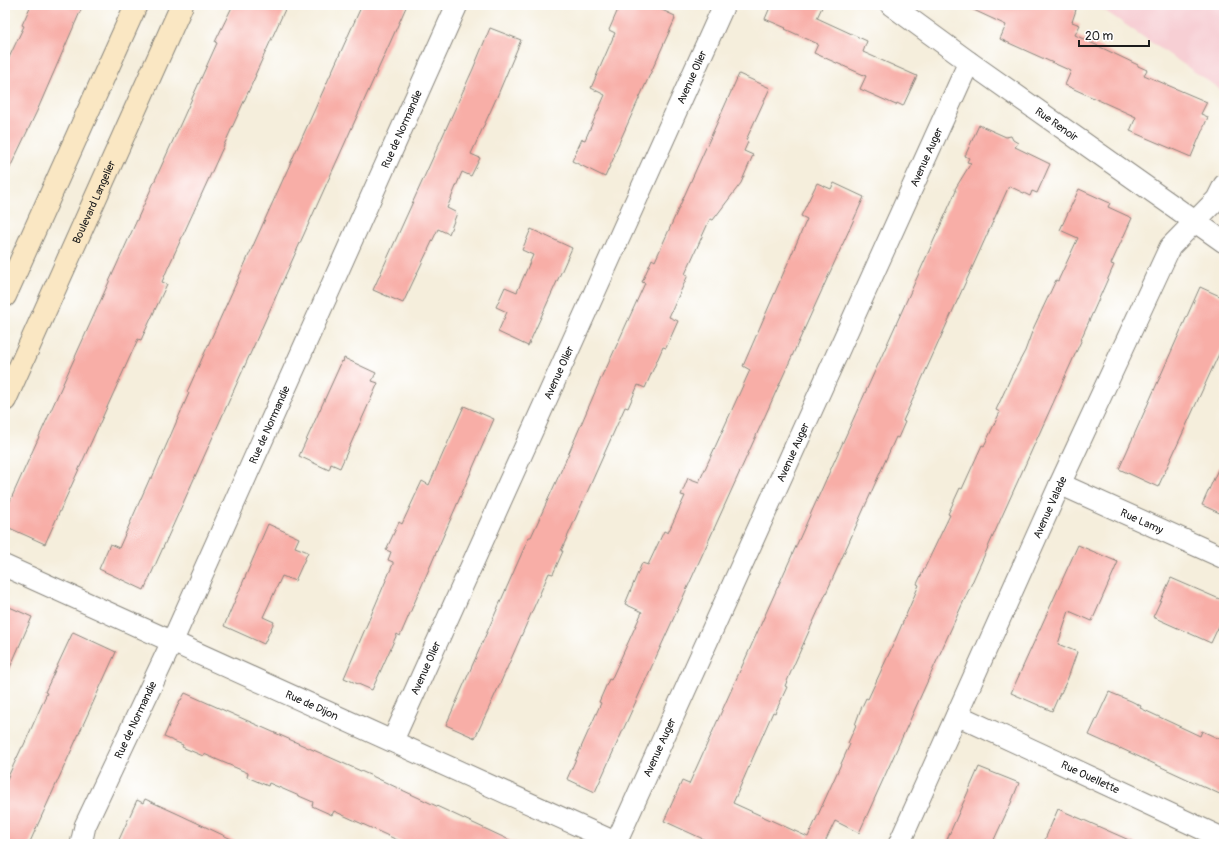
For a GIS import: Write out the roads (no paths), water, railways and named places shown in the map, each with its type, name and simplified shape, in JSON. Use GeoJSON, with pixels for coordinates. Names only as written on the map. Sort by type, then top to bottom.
{"type":"FeatureCollection","features":[{"type":"Feature","properties":{"kind":"main road"},"geometry":{"type":"LineString","coordinates":[[5,296],[136,5]]}},
{"type":"Feature","properties":{"kind":"main road","name":"Boulevard Langelier"},"geometry":{"type":"LineString","coordinates":[[5,400],[182,5]]}},
{"type":"Feature","properties":{"kind":"street","name":"Rue de Normandie"},"geometry":{"type":"LineString","coordinates":[[81,844],[85,826],[172,642],[457,5]]}},
{"type":"Feature","properties":{"kind":"street","name":"Avenue Olier"},"geometry":{"type":"LineString","coordinates":[[393,740],[724,5]]}},
{"type":"Feature","properties":{"kind":"street","name":"Rue Renoir"},"geometry":{"type":"LineString","coordinates":[[891,5],[968,62],[1224,242]]}},
{"type":"Feature","properties":{"kind":"street","name":"Avenue Auger"},"geometry":{"type":"LineString","coordinates":[[618,843],[968,62]]}},
{"type":"Feature","properties":{"kind":"street","name":"Avenue Valade"},"geometry":{"type":"LineString","coordinates":[[899,844],[1060,484],[1170,247],[1217,199],[1224,185]]}},
{"type":"Feature","properties":{"kind":"street","name":"Rue Lamy"},"geometry":{"type":"LineString","coordinates":[[1060,484],[1224,558]]}},
{"type":"Feature","properties":{"kind":"street","name":"Rue de Dijon"},"geometry":{"type":"LineString","coordinates":[[5,566],[393,740],[618,843]]}},
{"type":"Feature","properties":{"kind":"street","name":"Rue Ouellette"},"geometry":{"type":"LineString","coordinates":[[957,715],[1224,839]]}}]}
